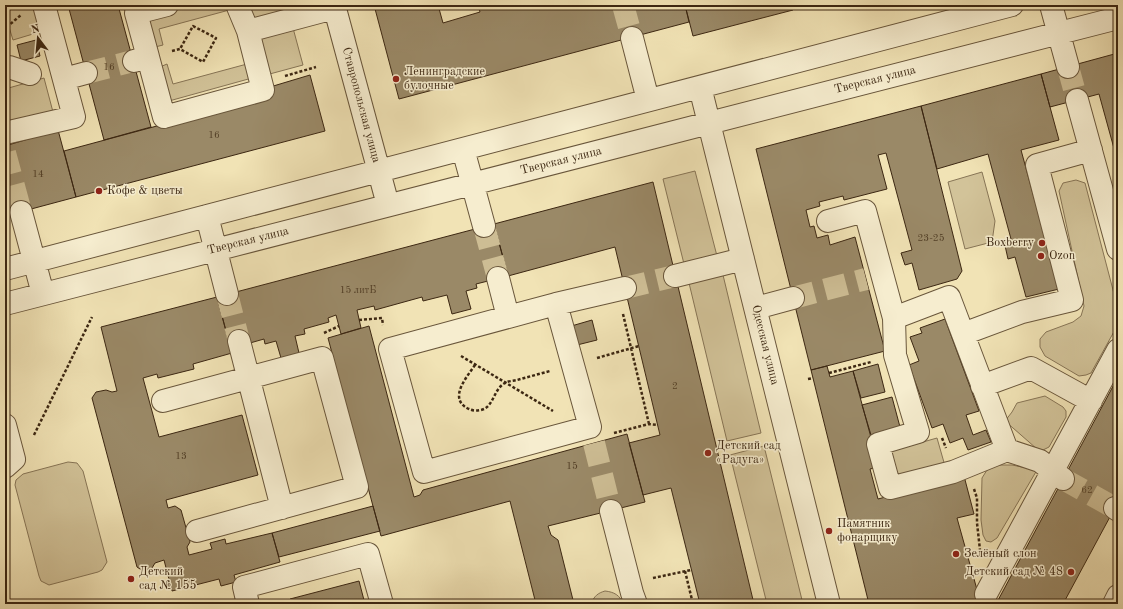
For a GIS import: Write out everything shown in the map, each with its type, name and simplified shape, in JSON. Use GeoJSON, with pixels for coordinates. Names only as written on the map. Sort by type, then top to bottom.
{"type":"FeatureCollection","features":[{"type":"Feature","properties":{"kind":"street"},"geometry":{"type":"LineString","coordinates":[[167,5],[136,13],[140,59],[164,117],[264,90],[248,31],[238,8]]}},
{"type":"Feature","properties":{"kind":"street"},"geometry":{"type":"LineString","coordinates":[[5,269],[1012,5]]}},
{"type":"Feature","properties":{"kind":"street"},"geometry":{"type":"LineString","coordinates":[[1039,5],[1068,67]]}},
{"type":"Feature","properties":{"kind":"street"},"geometry":{"type":"LineString","coordinates":[[1051,5],[1053,34]]}},
{"type":"Feature","properties":{"kind":"street"},"geometry":{"type":"LineString","coordinates":[[248,31],[334,6]]}},
{"type":"Feature","properties":{"kind":"street","name":"Ставропольская улица"},"geometry":{"type":"LineString","coordinates":[[334,6],[388,205]]}},
{"type":"Feature","properties":{"kind":"street"},"geometry":{"type":"LineString","coordinates":[[5,133],[74,117],[64,79],[35,8]]}},
{"type":"Feature","properties":{"kind":"street","name":"Тверская улица"},"geometry":{"type":"LineString","coordinates":[[5,304],[1118,18]]}},
{"type":"Feature","properties":{"kind":"street"},"geometry":{"type":"LineString","coordinates":[[632,38],[648,100]]}},
{"type":"Feature","properties":{"kind":"street"},"geometry":{"type":"LineString","coordinates":[[6,62],[30,74]]}},
{"type":"Feature","properties":{"kind":"street"},"geometry":{"type":"LineString","coordinates":[[64,79],[86,73]]}},
{"type":"Feature","properties":{"kind":"street","name":"Одесская улица"},"geometry":{"type":"LineString","coordinates":[[700,87],[829,604]]}},
{"type":"Feature","properties":{"kind":"street"},"geometry":{"type":"LineString","coordinates":[[1077,100],[1118,249]]}},
{"type":"Feature","properties":{"kind":"street"},"geometry":{"type":"LineString","coordinates":[[463,149],[484,226]]}},
{"type":"Feature","properties":{"kind":"street"},"geometry":{"type":"LineString","coordinates":[[963,334],[1022,312],[1072,300],[1037,165],[1090,150]]}},
{"type":"Feature","properties":{"kind":"street"},"geometry":{"type":"LineString","coordinates":[[828,221],[865,211],[874,277],[894,318],[894,355],[918,432],[878,444],[890,488],[953,472],[1007,450],[1040,461],[1058,475]]}},
{"type":"Feature","properties":{"kind":"street"},"geometry":{"type":"LineString","coordinates":[[21,212],[43,294]]}},
{"type":"Feature","properties":{"kind":"street"},"geometry":{"type":"LineString","coordinates":[[207,216],[227,294]]}},
{"type":"Feature","properties":{"kind":"street"},"geometry":{"type":"LineString","coordinates":[[676,276],[743,259]]}},
{"type":"Feature","properties":{"kind":"street"},"geometry":{"type":"LineString","coordinates":[[498,278],[508,317]]}},
{"type":"Feature","properties":{"kind":"street"},"geometry":{"type":"LineString","coordinates":[[556,304],[592,436],[424,472],[390,349],[556,304],[621,289]]}},
{"type":"Feature","properties":{"kind":"street"},"geometry":{"type":"LineString","coordinates":[[894,318],[948,297],[1007,450]]}},
{"type":"Feature","properties":{"kind":"street"},"geometry":{"type":"LineString","coordinates":[[756,308],[793,298]]}},
{"type":"Feature","properties":{"kind":"street"},"geometry":{"type":"LineString","coordinates":[[239,341],[282,508]]}},
{"type":"Feature","properties":{"kind":"street"},"geometry":{"type":"LineString","coordinates":[[986,594],[1058,475],[1091,402],[1118,350]]}},
{"type":"Feature","properties":{"kind":"street"},"geometry":{"type":"LineString","coordinates":[[163,402],[322,358],[358,487],[197,531]]}},
{"type":"Feature","properties":{"kind":"street"},"geometry":{"type":"LineString","coordinates":[[982,386],[1031,368],[1091,402]]}},
{"type":"Feature","properties":{"kind":"street"},"geometry":{"type":"LineString","coordinates":[[5,426],[10,463]]}},
{"type":"Feature","properties":{"kind":"street"},"geometry":{"type":"LineString","coordinates":[[611,511],[633,594]]}},
{"type":"Feature","properties":{"kind":"street"},"geometry":{"type":"LineString","coordinates":[[248,604],[244,587],[368,554],[382,604]]}},
{"type":"Feature","properties":{"kind":"street"},"geometry":{"type":"LineString","coordinates":[[1114,604],[1118,596]]}},
{"type":"Feature","properties":{"kind":"path"},"geometry":{"type":"LineString","coordinates":[[5,32],[8,26],[35,8]]}},
{"type":"Feature","properties":{"kind":"path"},"geometry":{"type":"LineString","coordinates":[[194,26],[216,38],[203,62],[180,49],[194,26]]}},
{"type":"Feature","properties":{"kind":"path"},"geometry":{"type":"LineString","coordinates":[[262,82],[316,67]]}},
{"type":"Feature","properties":{"kind":"path"},"geometry":{"type":"LineString","coordinates":[[621,289],[649,424]]}},
{"type":"Feature","properties":{"kind":"path"},"geometry":{"type":"LineString","coordinates":[[10,463],[28,447],[92,317]]}},
{"type":"Feature","properties":{"kind":"path"},"geometry":{"type":"LineString","coordinates":[[431,339],[562,416],[592,436],[649,424],[658,425]]}},
{"type":"Feature","properties":{"kind":"path"},"geometry":{"type":"LineString","coordinates":[[829,373],[894,355]]}},
{"type":"Feature","properties":{"kind":"path"},"geometry":{"type":"LineString","coordinates":[[475,365],[459,389],[459,397],[462,404],[468,409],[475,411],[483,410],[489,405],[498,389],[505,383]]}},
{"type":"Feature","properties":{"kind":"path"},"geometry":{"type":"LineString","coordinates":[[808,379],[813,378]]}},
{"type":"Feature","properties":{"kind":"path"},"geometry":{"type":"LineString","coordinates":[[968,465],[976,498],[981,555]]}},
{"type":"Feature","properties":{"kind":"path"},"geometry":{"type":"LineString","coordinates":[[633,594],[685,571],[691,570]]}},
{"type":"Feature","properties":{"kind":"path"},"geometry":{"type":"LineString","coordinates":[[685,571],[693,604]]}},
{"type":"Feature","properties":{"kind":"shaded area"},"geometry":{"type":"Polygon","coordinates":[[[5,5],[36,5],[43,31],[13,40],[5,14],[5,5]]]}},
{"type":"Feature","properties":{"kind":"shaded area"},"geometry":{"type":"Polygon","coordinates":[[[191,5],[232,5],[233,9],[159,29],[163,45],[155,47],[147,17],[191,5]]]}},
{"type":"Feature","properties":{"kind":"shaded area"},"geometry":{"type":"Polygon","coordinates":[[[248,5],[287,5],[289,13],[255,21],[248,5]]]}},
{"type":"Feature","properties":{"kind":"shaded area"},"geometry":{"type":"Polygon","coordinates":[[[293,28],[303,65],[266,75],[260,43],[263,38],[293,28]]]}},
{"type":"Feature","properties":{"kind":"shaded area"},"geometry":{"type":"Polygon","coordinates":[[[167,64],[173,84],[247,64],[252,78],[169,101],[160,67],[167,64]]]}},
{"type":"Feature","properties":{"kind":"shaded area"},"geometry":{"type":"Polygon","coordinates":[[[44,78],[53,112],[5,125],[5,89],[44,78]]]}},
{"type":"Feature","properties":{"kind":"shaded area"},"geometry":{"type":"Polygon","coordinates":[[[695,171],[717,256],[684,264],[663,179],[695,171]]]}},
{"type":"Feature","properties":{"kind":"shaded area"},"geometry":{"type":"Polygon","coordinates":[[[982,172],[995,221],[992,242],[965,249],[948,182],[982,172]]]}},
{"type":"Feature","properties":{"kind":"shaded area"},"geometry":{"type":"Polygon","coordinates":[[[1076,180],[1085,183],[1118,309],[1118,321],[1116,328],[1091,373],[1079,376],[1045,356],[1040,347],[1040,339],[1046,332],[1073,322],[1081,316],[1084,306],[1059,191],[1063,183],[1076,180]]]}},
{"type":"Feature","properties":{"kind":"shaded area"},"geometry":{"type":"Polygon","coordinates":[[[723,275],[761,433],[727,441],[689,283],[723,275]]]}},
{"type":"Feature","properties":{"kind":"shaded area"},"geometry":{"type":"Polygon","coordinates":[[[1045,396],[1063,407],[1066,411],[1066,417],[1049,447],[1043,450],[1037,449],[1005,421],[1017,403],[1045,396]]]}},
{"type":"Feature","properties":{"kind":"shaded area"},"geometry":{"type":"Polygon","coordinates":[[[937,438],[945,466],[896,479],[888,452],[937,438]]]}},
{"type":"Feature","properties":{"kind":"shaded area"},"geometry":{"type":"Polygon","coordinates":[[[764,446],[803,604],[767,604],[730,455],[764,446]]]}},
{"type":"Feature","properties":{"kind":"shaded area"},"geometry":{"type":"Polygon","coordinates":[[[68,462],[77,463],[83,471],[107,562],[102,570],[98,572],[49,585],[41,581],[39,576],[15,485],[16,480],[23,474],[68,462]]]}},
{"type":"Feature","properties":{"kind":"shaded area"},"geometry":{"type":"Polygon","coordinates":[[[997,465],[1012,465],[1037,470],[997,538],[991,542],[986,541],[983,535],[981,520],[982,478],[987,470],[997,465]]]}},
{"type":"Feature","properties":{"kind":"shaded area"},"geometry":{"type":"Polygon","coordinates":[[[605,591],[616,594],[623,604],[591,604],[596,595],[605,591]]]}},
{"type":"Feature","properties":{"kind":"building"},"geometry":{"type":"Polygon","coordinates":[[[68,5],[118,5],[151,127],[104,140],[68,5]]]}},
{"type":"Feature","properties":{"kind":"building"},"geometry":{"type":"Polygon","coordinates":[[[374,5],[438,5],[443,23],[480,12],[478,5],[685,5],[689,22],[399,99],[374,5]]]}},
{"type":"Feature","properties":{"kind":"building"},"geometry":{"type":"Polygon","coordinates":[[[685,5],[798,5],[793,10],[693,36],[685,5]]]}},
{"type":"Feature","properties":{"kind":"building"},"geometry":{"type":"Polygon","coordinates":[[[36,40],[40,56],[21,61],[17,45],[36,40]]]}},
{"type":"Feature","properties":{"kind":"building"},"geometry":{"type":"Polygon","coordinates":[[[1118,53],[1118,163],[1099,94],[1050,107],[1041,74],[1118,53]]]}},
{"type":"Feature","properties":{"kind":"building"},"geometry":{"type":"Polygon","coordinates":[[[1041,74],[1059,140],[1021,150],[1059,289],[1026,297],[1015,257],[1008,259],[1004,241],[1011,239],[988,154],[937,169],[921,106],[1041,74]]]}},
{"type":"Feature","properties":{"kind":"building"},"geometry":{"type":"Polygon","coordinates":[[[310,75],[325,131],[76,197],[64,151],[272,95],[270,87],[310,75]]]}},
{"type":"Feature","properties":{"kind":"building"},"geometry":{"type":"Polygon","coordinates":[[[921,106],[962,271],[957,279],[919,290],[912,263],[905,265],[901,253],[912,250],[886,153],[878,155],[887,189],[844,200],[843,196],[819,202],[820,206],[806,210],[810,227],[814,226],[817,238],[828,235],[830,245],[855,237],[885,351],[811,370],[756,149],[921,106]]]}},
{"type":"Feature","properties":{"kind":"building"},"geometry":{"type":"Polygon","coordinates":[[[58,130],[76,197],[5,216],[5,146],[58,130]]]}},
{"type":"Feature","properties":{"kind":"building"},"geometry":{"type":"Polygon","coordinates":[[[653,182],[754,604],[700,604],[671,488],[643,495],[629,443],[660,435],[615,247],[508,276],[494,224],[653,182]]]}},
{"type":"Feature","properties":{"kind":"building"},"geometry":{"type":"Polygon","coordinates":[[[494,224],[508,276],[476,284],[477,288],[466,291],[471,309],[452,314],[447,295],[423,301],[422,297],[375,310],[374,306],[357,310],[361,328],[341,334],[336,315],[328,318],[329,322],[304,329],[305,334],[295,336],[299,353],[281,358],[276,341],[265,344],[264,339],[250,343],[229,343],[217,297],[494,224]]]}},
{"type":"Feature","properties":{"kind":"building"},"geometry":{"type":"Polygon","coordinates":[[[217,297],[232,353],[193,364],[194,369],[158,378],[157,374],[143,378],[159,437],[242,415],[258,475],[166,500],[168,508],[175,506],[181,510],[190,542],[187,547],[189,555],[212,549],[210,543],[225,539],[226,544],[272,533],[280,562],[234,575],[236,582],[221,586],[219,579],[172,591],[164,560],[155,563],[152,568],[143,571],[137,567],[92,398],[96,392],[106,390],[112,392],[117,391],[101,327],[217,297]]]}},
{"type":"Feature","properties":{"kind":"building"},"geometry":{"type":"Polygon","coordinates":[[[945,319],[979,411],[966,415],[973,435],[986,430],[991,442],[968,450],[963,438],[950,443],[943,424],[932,428],[909,365],[919,361],[910,337],[922,333],[920,328],[945,319]]]}},
{"type":"Feature","properties":{"kind":"building"},"geometry":{"type":"Polygon","coordinates":[[[592,320],[597,340],[573,346],[568,327],[592,320]]]}},
{"type":"Feature","properties":{"kind":"building"},"geometry":{"type":"Polygon","coordinates":[[[369,326],[414,497],[420,495],[423,490],[627,434],[645,502],[548,526],[551,535],[558,540],[574,604],[536,604],[510,501],[381,536],[328,338],[369,326]]]}},
{"type":"Feature","properties":{"kind":"building"},"geometry":{"type":"Polygon","coordinates":[[[878,364],[885,392],[861,398],[853,371],[878,364]]]}},
{"type":"Feature","properties":{"kind":"building"},"geometry":{"type":"Polygon","coordinates":[[[827,366],[830,377],[853,371],[879,467],[870,469],[878,499],[964,476],[974,514],[957,518],[981,604],[869,604],[811,370],[827,366]]]}},
{"type":"Feature","properties":{"kind":"building"},"geometry":{"type":"Polygon","coordinates":[[[1118,377],[1118,502],[1063,604],[996,604],[1118,377]]]}},
{"type":"Feature","properties":{"kind":"building"},"geometry":{"type":"Polygon","coordinates":[[[892,397],[900,427],[871,435],[862,405],[892,397]]]}},
{"type":"Feature","properties":{"kind":"building"},"geometry":{"type":"Polygon","coordinates":[[[373,506],[380,531],[279,557],[272,533],[373,506]]]}},
{"type":"Feature","properties":{"kind":"building"},"geometry":{"type":"Polygon","coordinates":[[[359,581],[365,604],[291,604],[290,599],[359,581]]]}},
{"type":"Feature","properties":{"kind":"tunnel"},"geometry":{"type":"LineString","coordinates":[[623,5],[632,38]]}},
{"type":"Feature","properties":{"kind":"tunnel"},"geometry":{"type":"LineString","coordinates":[[86,73],[133,61]]}},
{"type":"Feature","properties":{"kind":"tunnel"},"geometry":{"type":"LineString","coordinates":[[1068,67],[1077,100]]}},
{"type":"Feature","properties":{"kind":"tunnel"},"geometry":{"type":"LineString","coordinates":[[5,153],[21,212]]}},
{"type":"Feature","properties":{"kind":"tunnel"},"geometry":{"type":"LineString","coordinates":[[484,226],[498,278]]}},
{"type":"Feature","properties":{"kind":"tunnel"},"geometry":{"type":"LineString","coordinates":[[625,288],[675,276]]}},
{"type":"Feature","properties":{"kind":"tunnel"},"geometry":{"type":"LineString","coordinates":[[793,298],[866,279]]}},
{"type":"Feature","properties":{"kind":"tunnel"},"geometry":{"type":"LineString","coordinates":[[227,294],[239,341]]}},
{"type":"Feature","properties":{"kind":"tunnel"},"geometry":{"type":"LineString","coordinates":[[594,443],[611,511]]}},
{"type":"Feature","properties":{"kind":"tunnel"},"geometry":{"type":"LineString","coordinates":[[1063,479],[1115,508]]}},
{"type":"Feature","properties":{"kind":"place","name":"Ленинградские булочные"},"geometry":{"type":"Point","coordinates":[396,79]}},
{"type":"Feature","properties":{"kind":"place","name":"Кофе & цветы"},"geometry":{"type":"Point","coordinates":[99,191]}},
{"type":"Feature","properties":{"kind":"place","name":"Boxberry"},"geometry":{"type":"Point","coordinates":[1042,243]}},
{"type":"Feature","properties":{"kind":"place","name":"Ozon"},"geometry":{"type":"Point","coordinates":[1041,256]}},
{"type":"Feature","properties":{"kind":"place","name":"Детский сад «Радуга»"},"geometry":{"type":"Point","coordinates":[708,453]}},
{"type":"Feature","properties":{"kind":"place","name":"Памятник фонарщику"},"geometry":{"type":"Point","coordinates":[829,531]}},
{"type":"Feature","properties":{"kind":"place","name":"Зелёный слон"},"geometry":{"type":"Point","coordinates":[956,554]}},
{"type":"Feature","properties":{"kind":"place","name":"Детский сад № 48"},"geometry":{"type":"Point","coordinates":[1071,572]}},
{"type":"Feature","properties":{"kind":"place","name":"Детский сад № 155"},"geometry":{"type":"Point","coordinates":[131,579]}}]}
